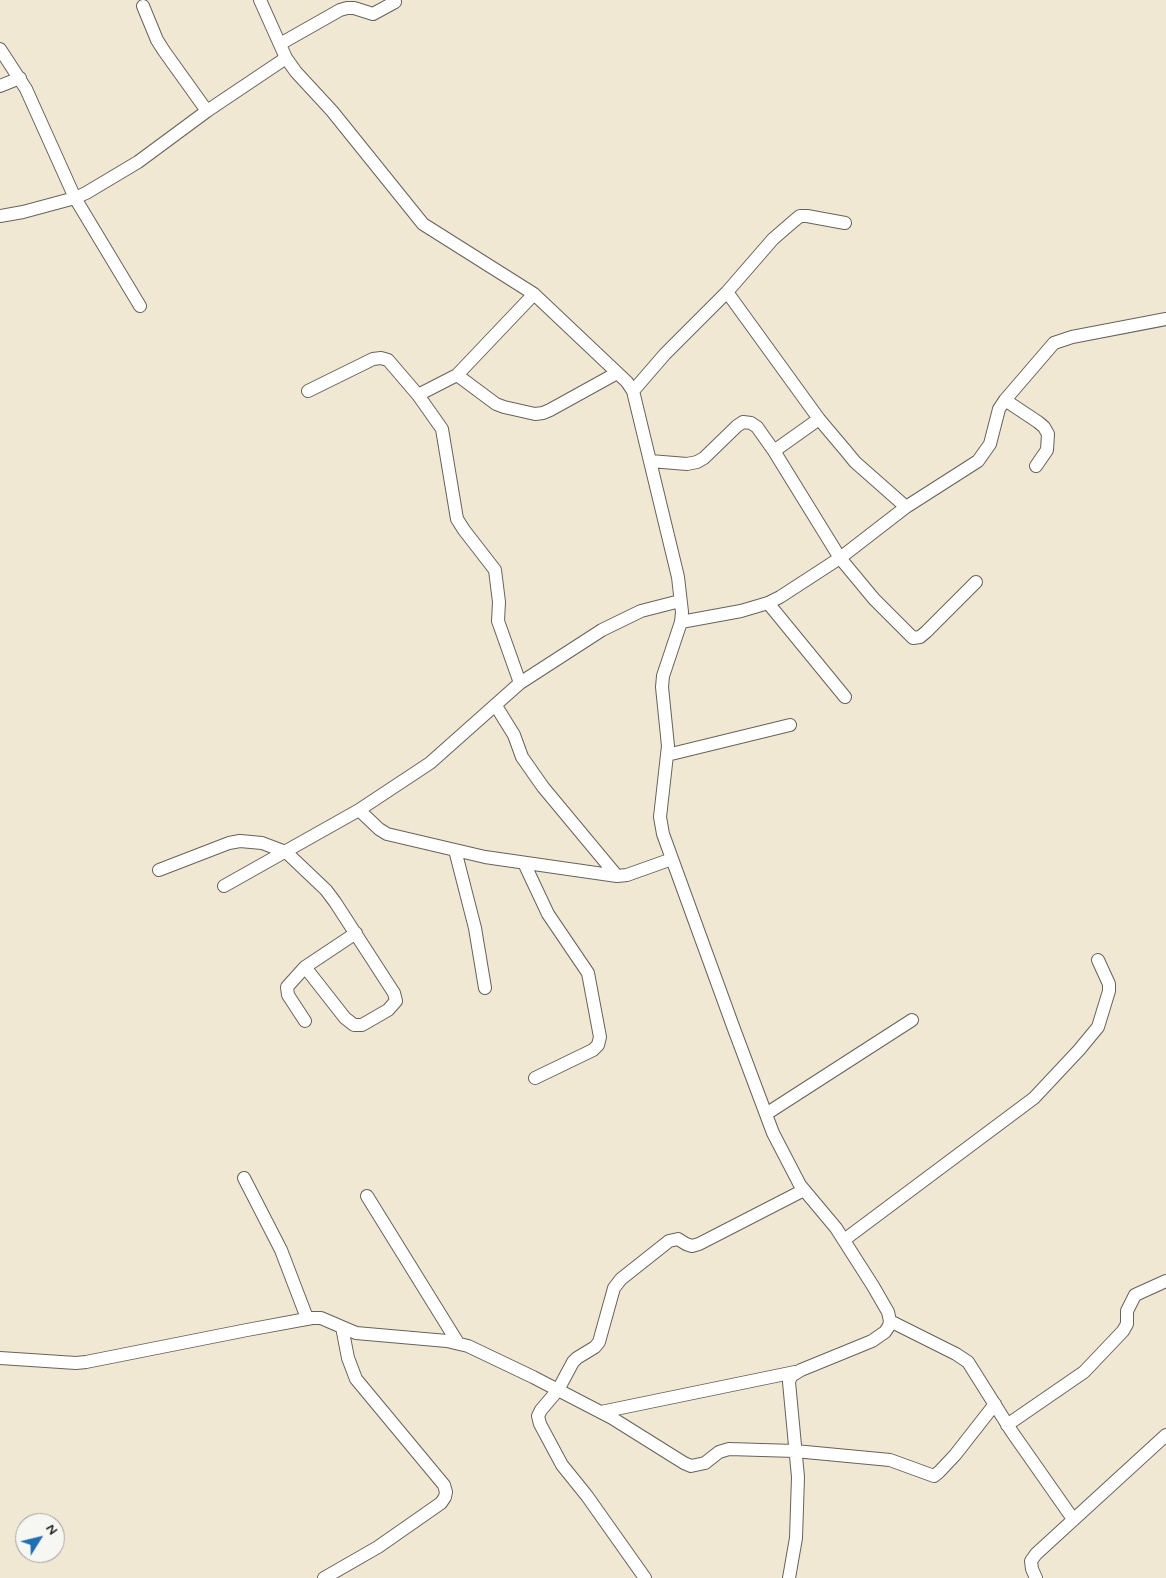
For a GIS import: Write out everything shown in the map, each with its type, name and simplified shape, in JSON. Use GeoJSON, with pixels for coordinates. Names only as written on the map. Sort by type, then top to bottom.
{"type":"FeatureCollection","features":[{"type":"Feature","properties":{"kind":"street"},"geometry":{"type":"LineString","coordinates":[[260,0],[286,58],[296,72],[332,111],[423,224],[534,294],[634,391],[678,577],[680,601],[681,622],[663,682],[668,746],[661,825],[766,1114],[784,1155],[804,1190],[844,1240],[888,1312],[889,1326],[872,1341],[795,1372],[601,1412]]}},
{"type":"Feature","properties":{"kind":"street"},"geometry":{"type":"LineString","coordinates":[[280,44],[340,10],[354,8],[373,14],[395,2]]}},
{"type":"Feature","properties":{"kind":"street"},"geometry":{"type":"LineString","coordinates":[[143,6],[164,51],[207,111]]}},
{"type":"Feature","properties":{"kind":"street"},"geometry":{"type":"LineString","coordinates":[[0,48],[20,78],[75,198],[140,306]]}},
{"type":"Feature","properties":{"kind":"street"},"geometry":{"type":"LineString","coordinates":[[0,216],[75,198],[138,162],[207,111],[286,58]]}},
{"type":"Feature","properties":{"kind":"street"},"geometry":{"type":"LineString","coordinates":[[0,86],[20,78]]}},
{"type":"Feature","properties":{"kind":"street"},"geometry":{"type":"LineString","coordinates":[[634,391],[665,354],[727,292],[773,239],[795,220],[800,216],[807,216],[845,222]]}},
{"type":"Feature","properties":{"kind":"street"},"geometry":{"type":"LineString","coordinates":[[727,292],[819,418],[856,462],[906,507]]}},
{"type":"Feature","properties":{"kind":"street"},"geometry":{"type":"LineString","coordinates":[[418,395],[457,375],[534,294]]}},
{"type":"Feature","properties":{"kind":"street"},"geometry":{"type":"LineString","coordinates":[[681,622],[730,614],[768,603],[840,558],[906,507],[968,468],[984,454],[990,444],[1000,408],[1005,400],[1054,343],[1166,319]]}},
{"type":"Feature","properties":{"kind":"street"},"geometry":{"type":"LineString","coordinates":[[308,391],[373,359],[381,358],[388,360],[418,395],[442,429],[458,519],[464,530],[495,570],[499,602],[498,621],[520,684]]}},
{"type":"Feature","properties":{"kind":"street"},"geometry":{"type":"LineString","coordinates":[[457,375],[504,408],[535,414],[543,413],[617,373]]}},
{"type":"Feature","properties":{"kind":"street"},"geometry":{"type":"LineString","coordinates":[[1005,400],[1038,422],[1048,434],[1047,450],[1036,466]]}},
{"type":"Feature","properties":{"kind":"street"},"geometry":{"type":"LineString","coordinates":[[774,451],[819,418]]}},
{"type":"Feature","properties":{"kind":"street"},"geometry":{"type":"LineString","coordinates":[[650,461],[687,464],[697,462],[704,458],[743,422],[751,423],[757,427],[774,451],[840,558],[866,590],[913,638],[920,637],[926,632],[976,582]]}},
{"type":"Feature","properties":{"kind":"street"},"geometry":{"type":"LineString","coordinates":[[224,886],[359,810],[430,763],[520,684],[609,626],[641,611],[680,601]]}},
{"type":"Feature","properties":{"kind":"street"},"geometry":{"type":"LineString","coordinates":[[768,603],[845,697]]}},
{"type":"Feature","properties":{"kind":"street"},"geometry":{"type":"LineString","coordinates":[[496,706],[514,735],[522,757],[543,787],[617,876]]}},
{"type":"Feature","properties":{"kind":"street"},"geometry":{"type":"LineString","coordinates":[[667,756],[790,724]]}},
{"type":"Feature","properties":{"kind":"street"},"geometry":{"type":"LineString","coordinates":[[359,810],[387,834],[485,857],[617,876],[626,875],[672,859]]}},
{"type":"Feature","properties":{"kind":"street"},"geometry":{"type":"LineString","coordinates":[[159,870],[229,843],[240,841],[262,844],[286,852],[326,890],[394,993],[396,1001],[388,1010],[362,1025],[354,1025],[345,1018],[305,967]]}},
{"type":"Feature","properties":{"kind":"street"},"geometry":{"type":"LineString","coordinates":[[455,850],[475,928],[485,988]]}},
{"type":"Feature","properties":{"kind":"street"},"geometry":{"type":"LineString","coordinates":[[524,863],[548,914],[588,973],[600,1037],[598,1045],[593,1050],[535,1078]]}},
{"type":"Feature","properties":{"kind":"street"},"geometry":{"type":"LineString","coordinates":[[305,1021],[288,995],[287,987],[305,967],[356,933]]}},
{"type":"Feature","properties":{"kind":"street"},"geometry":{"type":"LineString","coordinates":[[844,1240],[1034,1098],[1079,1050],[1098,1027],[1104,1011],[1109,984],[1098,960]]}},
{"type":"Feature","properties":{"kind":"street"},"geometry":{"type":"LineString","coordinates":[[766,1114],[912,1020]]}},
{"type":"Feature","properties":{"kind":"street"},"geometry":{"type":"LineString","coordinates":[[244,1178],[281,1250],[307,1318]]}},
{"type":"Feature","properties":{"kind":"street"},"geometry":{"type":"LineString","coordinates":[[645,1578],[595,1507],[562,1465],[540,1424],[538,1416],[558,1390],[573,1362],[595,1347],[599,1342],[614,1288],[621,1278],[673,1239],[678,1239],[692,1246],[699,1244],[804,1190]]}},
{"type":"Feature","properties":{"kind":"street"},"geometry":{"type":"LineString","coordinates":[[367,1196],[458,1342]]}},
{"type":"Feature","properties":{"kind":"street"},"geometry":{"type":"LineString","coordinates":[[1007,1425],[1084,1372],[1127,1324],[1127,1311],[1136,1295],[1166,1281]]}},
{"type":"Feature","properties":{"kind":"street"},"geometry":{"type":"LineString","coordinates":[[0,1358],[86,1362],[307,1318],[321,1318],[356,1333],[458,1342],[601,1412],[684,1464],[691,1466],[705,1462],[719,1452],[729,1449],[795,1451],[890,1460],[934,1476],[954,1455],[995,1404]]}},
{"type":"Feature","properties":{"kind":"street"},"geometry":{"type":"LineString","coordinates":[[890,1321],[968,1362],[1007,1425],[1073,1519]]}},
{"type":"Feature","properties":{"kind":"street"},"geometry":{"type":"LineString","coordinates":[[324,1578],[378,1547],[441,1503],[446,1492],[444,1485],[356,1379],[348,1358],[342,1327]]}},
{"type":"Feature","properties":{"kind":"street"},"geometry":{"type":"LineString","coordinates":[[789,1578],[797,1529],[798,1477],[789,1382],[795,1372]]}},
{"type":"Feature","properties":{"kind":"street"},"geometry":{"type":"LineString","coordinates":[[1036,1578],[1031,1561],[1036,1554],[1166,1435]]}}]}
